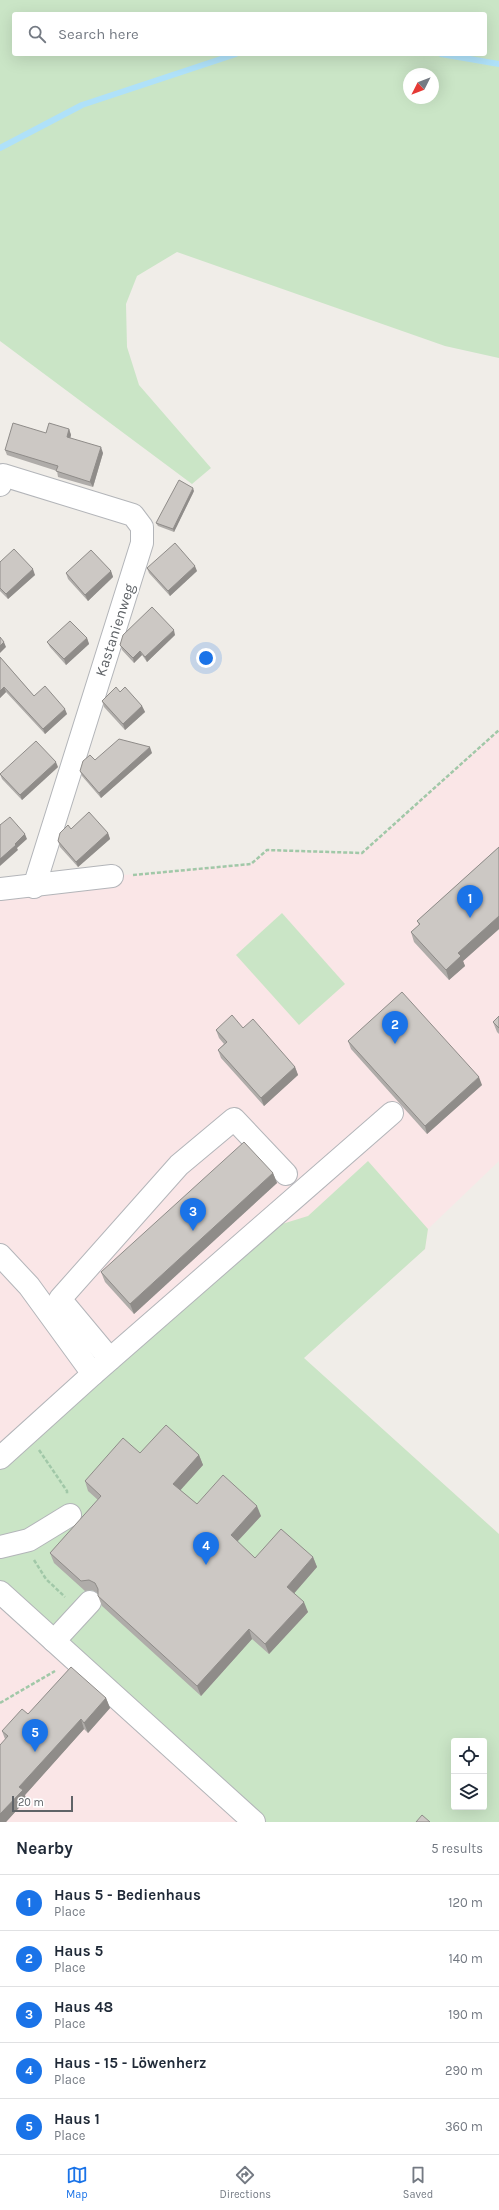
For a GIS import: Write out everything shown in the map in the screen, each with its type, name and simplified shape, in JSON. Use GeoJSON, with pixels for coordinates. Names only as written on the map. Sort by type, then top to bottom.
{"type":"FeatureCollection","features":[{"type":"Feature","properties":{"kind":"street","name":"Kastanienweg"},"geometry":{"type":"LineString","coordinates":[[0,485],[4,475],[133,515],[142,528],[142,543],[34,887]]}},
{"type":"Feature","properties":{"kind":"street"},"geometry":{"type":"LineString","coordinates":[[0,889],[34,887],[112,876]]}},
{"type":"Feature","properties":{"kind":"street"},"geometry":{"type":"LineString","coordinates":[[0,1458],[110,1359],[392,1113]]}},
{"type":"Feature","properties":{"kind":"street"},"geometry":{"type":"LineString","coordinates":[[110,1359],[60,1299],[180,1165],[234,1119],[286,1174]]}},
{"type":"Feature","properties":{"kind":"street"},"geometry":{"type":"LineString","coordinates":[[0,1255],[29,1286],[93,1374]]}},
{"type":"Feature","properties":{"kind":"street"},"geometry":{"type":"LineString","coordinates":[[0,1547],[29,1540],[70,1515]]}},
{"type":"Feature","properties":{"kind":"street"},"geometry":{"type":"LineString","coordinates":[[0,1592],[254,1822]]}},
{"type":"Feature","properties":{"kind":"street"},"geometry":{"type":"LineString","coordinates":[[54,1641],[85,1607]]}},
{"type":"Feature","properties":{"kind":"path"},"geometry":{"type":"LineString","coordinates":[[112,876],[251,864],[267,850],[362,853],[499,730]]}},
{"type":"Feature","properties":{"kind":"path"},"geometry":{"type":"LineString","coordinates":[[27,1434],[67,1491],[70,1515]]}},
{"type":"Feature","properties":{"kind":"path"},"geometry":{"type":"LineString","coordinates":[[29,1540],[35,1562],[46,1579],[85,1607]]}},
{"type":"Feature","properties":{"kind":"path"},"geometry":{"type":"LineString","coordinates":[[0,1703],[45,1678],[74,1659]]}},
{"type":"Feature","properties":{"kind":"shaded area"},"geometry":{"type":"Polygon","coordinates":[[[499,729],[499,1161],[428,1229],[425,1249],[303,1358],[499,1534],[499,1822],[0,1822],[0,889],[112,876],[251,864],[267,850],[362,853],[499,729]]]}},
{"type":"Feature","properties":{"kind":"green space"},"geometry":{"type":"Polygon","coordinates":[[[0,0],[499,0],[499,358],[445,346],[177,252],[137,276],[126,304],[127,347],[139,385],[211,468],[192,484],[0,341],[0,0]]]}},
{"type":"Feature","properties":{"kind":"green space"},"geometry":{"type":"Polygon","coordinates":[[[282,913],[345,984],[299,1025],[236,955],[282,913]]]}},
{"type":"Feature","properties":{"kind":"green space"},"geometry":{"type":"Polygon","coordinates":[[[368,1161],[428,1229],[425,1249],[304,1358],[499,1534],[499,1822],[254,1822],[0,1592],[0,1460],[282,1224],[308,1216],[368,1161]]]}},
{"type":"Feature","properties":{"kind":"building"},"geometry":{"type":"Polygon","coordinates":[[[13,423],[46,433],[49,423],[69,429],[67,437],[101,447],[90,482],[56,471],[58,466],[5,450],[13,423]]]}},
{"type":"Feature","properties":{"kind":"building"},"geometry":{"type":"Polygon","coordinates":[[[179,480],[193,488],[173,529],[156,523],[179,480]]]}},
{"type":"Feature","properties":{"kind":"building"},"geometry":{"type":"Polygon","coordinates":[[[175,543],[195,566],[168,591],[147,568],[175,543]]]}},
{"type":"Feature","properties":{"kind":"building"},"geometry":{"type":"Polygon","coordinates":[[[14,549],[33,569],[6,594],[0,588],[0,562],[14,549]]]}},
{"type":"Feature","properties":{"kind":"building"},"geometry":{"type":"Polygon","coordinates":[[[91,550],[111,571],[85,595],[66,573],[91,550]]]}},
{"type":"Feature","properties":{"kind":"building"},"geometry":{"type":"Polygon","coordinates":[[[152,607],[174,630],[145,657],[140,651],[133,658],[120,645],[123,635],[152,607]]]}},
{"type":"Feature","properties":{"kind":"building"},"geometry":{"type":"Polygon","coordinates":[[[70,621],[87,638],[64,659],[47,642],[70,621]]]}},
{"type":"Feature","properties":{"kind":"building"},"geometry":{"type":"Polygon","coordinates":[[[0,637],[4,642],[0,646],[0,637]]]}},
{"type":"Feature","properties":{"kind":"building"},"geometry":{"type":"Polygon","coordinates":[[[0,657],[34,696],[45,686],[65,709],[43,729],[4,687],[0,691],[0,657]]]}},
{"type":"Feature","properties":{"kind":"building"},"geometry":{"type":"Polygon","coordinates":[[[116,687],[120,692],[125,687],[142,706],[123,724],[102,701],[116,687]]]}},
{"type":"Feature","properties":{"kind":"building"},"geometry":{"type":"Polygon","coordinates":[[[119,739],[150,747],[99,793],[80,771],[83,761],[90,755],[95,760],[119,739]]]}},
{"type":"Feature","properties":{"kind":"building"},"geometry":{"type":"Polygon","coordinates":[[[36,741],[56,762],[20,795],[0,774],[36,741]]]}},
{"type":"Feature","properties":{"kind":"building"},"geometry":{"type":"Polygon","coordinates":[[[89,812],[108,833],[76,862],[58,841],[60,833],[68,825],[71,829],[89,812]]]}},
{"type":"Feature","properties":{"kind":"building"},"geometry":{"type":"Polygon","coordinates":[[[10,817],[25,834],[15,844],[16,845],[0,859],[0,825],[10,817]]]}},
{"type":"Feature","properties":{"kind":"building"},"geometry":{"type":"Polygon","coordinates":[[[499,847],[499,916],[458,953],[461,956],[446,970],[411,932],[420,924],[417,921],[499,847]]]}},
{"type":"Feature","properties":{"kind":"building"},"geometry":{"type":"Polygon","coordinates":[[[402,992],[479,1077],[425,1126],[348,1041],[402,992]]]}},
{"type":"Feature","properties":{"kind":"building"},"geometry":{"type":"Polygon","coordinates":[[[232,1015],[243,1028],[253,1019],[295,1067],[261,1098],[218,1050],[227,1042],[216,1030],[232,1015]]]}},
{"type":"Feature","properties":{"kind":"building"},"geometry":{"type":"Polygon","coordinates":[[[499,1016],[499,1028],[493,1022],[499,1016]]]}},
{"type":"Feature","properties":{"kind":"building"},"geometry":{"type":"Polygon","coordinates":[[[244,1142],[273,1173],[130,1304],[101,1272],[244,1142]]]}},
{"type":"Feature","properties":{"kind":"building"},"geometry":{"type":"Polygon","coordinates":[[[166,1425],[199,1455],[173,1484],[197,1504],[223,1475],[257,1506],[231,1535],[255,1558],[281,1529],[313,1557],[287,1587],[304,1602],[265,1644],[249,1629],[197,1686],[98,1596],[98,1589],[95,1583],[89,1580],[81,1581],[50,1553],[101,1496],[85,1481],[123,1438],[140,1453],[166,1425]]]}},
{"type":"Feature","properties":{"kind":"building"},"geometry":{"type":"Polygon","coordinates":[[[71,1667],[106,1698],[84,1723],[81,1719],[19,1787],[23,1790],[0,1814],[0,1745],[8,1736],[2,1731],[22,1709],[28,1714],[71,1667]]]}},
{"type":"Feature","properties":{"kind":"building"},"geometry":{"type":"Polygon","coordinates":[[[422,1815],[430,1822],[416,1822],[422,1815]]]}},
{"type":"Feature","properties":{"kind":"waterway"},"geometry":{"type":"LineString","coordinates":[[0,148],[82,105],[230,56]]}},
{"type":"Feature","properties":{"kind":"waterway"},"geometry":{"type":"LineString","coordinates":[[453,56],[499,64]]}},
{"type":"Feature","properties":{"kind":"place","name":"Haus 5 - Bedienhaus"},"geometry":{"type":"Point","coordinates":[470,918]}},
{"type":"Feature","properties":{"kind":"place","name":"Haus 5"},"geometry":{"type":"Point","coordinates":[395,1044]}},
{"type":"Feature","properties":{"kind":"place","name":"Haus 48"},"geometry":{"type":"Point","coordinates":[193,1231]}},
{"type":"Feature","properties":{"kind":"place","name":"Haus - 15 - Löwenherz"},"geometry":{"type":"Point","coordinates":[206,1565]}},
{"type":"Feature","properties":{"kind":"place","name":"Haus 1"},"geometry":{"type":"Point","coordinates":[35,1752]}}]}
